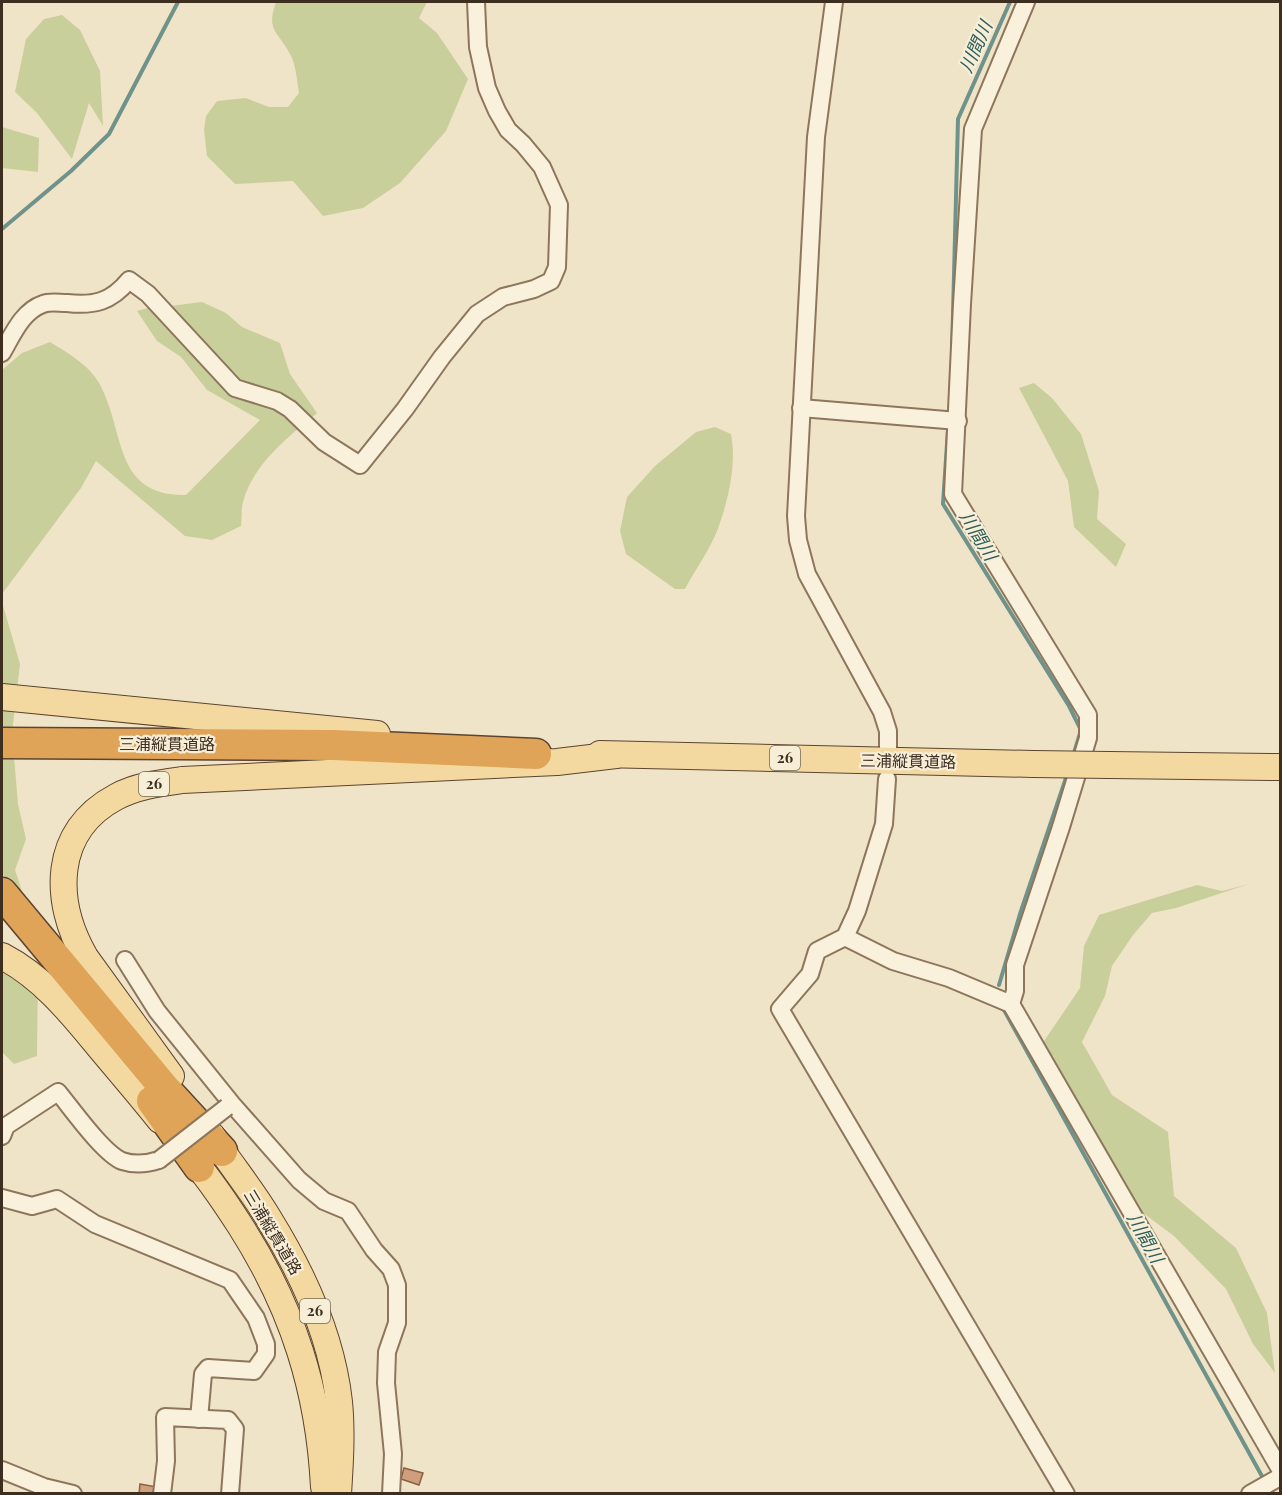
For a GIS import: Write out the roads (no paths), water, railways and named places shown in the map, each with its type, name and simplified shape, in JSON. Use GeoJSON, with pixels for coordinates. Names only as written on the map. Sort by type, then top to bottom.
{"type":"FeatureCollection","features":[{"type":"Feature","properties":{"kind":"highway","name":"三浦縦貫道路"},"geometry":{"type":"LineString","coordinates":[[2,743],[333,750]]}},
{"type":"Feature","properties":{"kind":"highway","name":"三浦縦貫道路"},"geometry":{"type":"LineString","coordinates":[[2,751],[333,750]]}},
{"type":"Feature","properties":{"kind":"highway","name":"26"},"geometry":{"type":"LineString","coordinates":[[333,750],[537,754]]}},
{"type":"Feature","properties":{"kind":"highway","name":"26"},"geometry":{"type":"LineString","coordinates":[[2,893],[166,1090],[211,1159]]}},
{"type":"Feature","properties":{"kind":"highway","name":"26"},"geometry":{"type":"LineString","coordinates":[[2,916],[148,1096],[211,1159]]}},
{"type":"Feature","properties":{"kind":"main road"},"geometry":{"type":"LineString","coordinates":[[2,697],[604,754]]}},
{"type":"Feature","properties":{"kind":"main road","name":"三浦縦貫道路"},"geometry":{"type":"LineString","coordinates":[[537,754],[1281,767]]}},
{"type":"Feature","properties":{"kind":"main road","name":"26"},"geometry":{"type":"LineString","coordinates":[[211,1159],[174,1080],[85,957],[73,936],[67,918],[63,882],[68,850],[86,820],[115,797],[135,789],[182,780],[556,762],[604,754]]}},
{"type":"Feature","properties":{"kind":"main road"},"geometry":{"type":"LineString","coordinates":[[2,956],[27,971],[48,989],[211,1159]]}},
{"type":"Feature","properties":{"kind":"main road","name":"三浦縦貫道路"},"geometry":{"type":"LineString","coordinates":[[211,1159],[256,1252],[276,1287],[307,1370],[323,1461],[324,1494]]}},
{"type":"Feature","properties":{"kind":"main road","name":"三浦縦貫道路"},"geometry":{"type":"LineString","coordinates":[[211,1159],[269,1218],[309,1294],[320,1323],[330,1354],[339,1404],[338,1494]]}},
{"type":"Feature","properties":{"kind":"street"},"geometry":{"type":"LineString","coordinates":[[2,353],[18,325],[31,311],[44,303],[92,304],[118,293],[129,280],[148,294],[235,388],[278,400],[324,442],[360,465],[477,314],[503,297],[534,289],[551,281],[557,267],[559,205],[542,167],[508,130],[496,111],[487,88],[478,47],[476,2]]}},
{"type":"Feature","properties":{"kind":"street"},"geometry":{"type":"LineString","coordinates":[[834,2],[816,137],[796,516],[798,540],[807,574],[882,712],[888,731],[888,748]]}},
{"type":"Feature","properties":{"kind":"street"},"geometry":{"type":"LineString","coordinates":[[1011,1004],[1014,991],[1014,965],[1061,827],[1088,738],[1088,715],[953,494],[950,420],[962,304],[973,129],[1026,2]]}},
{"type":"Feature","properties":{"kind":"street"},"geometry":{"type":"LineString","coordinates":[[801,408],[950,420]]}},
{"type":"Feature","properties":{"kind":"street"},"geometry":{"type":"LineString","coordinates":[[887,779],[885,824],[857,911],[845,937],[817,951],[810,974],[780,1009],[1066,1494]]}},
{"type":"Feature","properties":{"kind":"street"},"geometry":{"type":"LineString","coordinates":[[845,937],[892,961],[949,978],[1011,1004],[1281,1469]]}},
{"type":"Feature","properties":{"kind":"street"},"geometry":{"type":"LineString","coordinates":[[125,960],[157,1011],[230,1106],[299,1180],[324,1201],[348,1211],[374,1250],[391,1269],[397,1285],[397,1323],[387,1352],[386,1383],[393,1454],[391,1494]]}},
{"type":"Feature","properties":{"kind":"street"},"geometry":{"type":"LineString","coordinates":[[2,1136],[6,1126],[58,1092],[88,1130],[114,1156],[122,1161],[150,1163],[159,1160],[230,1106]]}},
{"type":"Feature","properties":{"kind":"street"},"geometry":{"type":"LineString","coordinates":[[2,1198],[32,1206],[57,1199],[95,1224],[230,1280],[256,1318],[266,1344],[266,1354],[254,1371],[208,1368],[203,1374],[199,1419]]}},
{"type":"Feature","properties":{"kind":"street"},"geometry":{"type":"LineString","coordinates":[[162,1494],[166,1461],[165,1417],[228,1420],[235,1429],[230,1494]]}},
{"type":"Feature","properties":{"kind":"street"},"geometry":{"type":"LineString","coordinates":[[2,1470],[44,1487],[73,1494]]}},
{"type":"Feature","properties":{"kind":"street"},"geometry":{"type":"LineString","coordinates":[[1250,1494],[1281,1478]]}},
{"type":"Feature","properties":{"kind":"waterway"},"geometry":{"type":"LineString","coordinates":[[2,229],[71,171],[109,134],[178,2]]}},
{"type":"Feature","properties":{"kind":"waterway","name":"川間川"},"geometry":{"type":"LineString","coordinates":[[952,353],[958,119],[1010,2]]}},
{"type":"Feature","properties":{"kind":"waterway","name":"川間川"},"geometry":{"type":"LineString","coordinates":[[948,429],[943,504],[1069,706],[1081,730],[1073,756]]}},
{"type":"Feature","properties":{"kind":"waterway","name":"川間川"},"geometry":{"type":"LineString","coordinates":[[999,985],[1020,914],[1067,775]]}},
{"type":"Feature","properties":{"kind":"waterway","name":"川間川"},"geometry":{"type":"LineString","coordinates":[[1004,1010],[1263,1478]]}}]}
